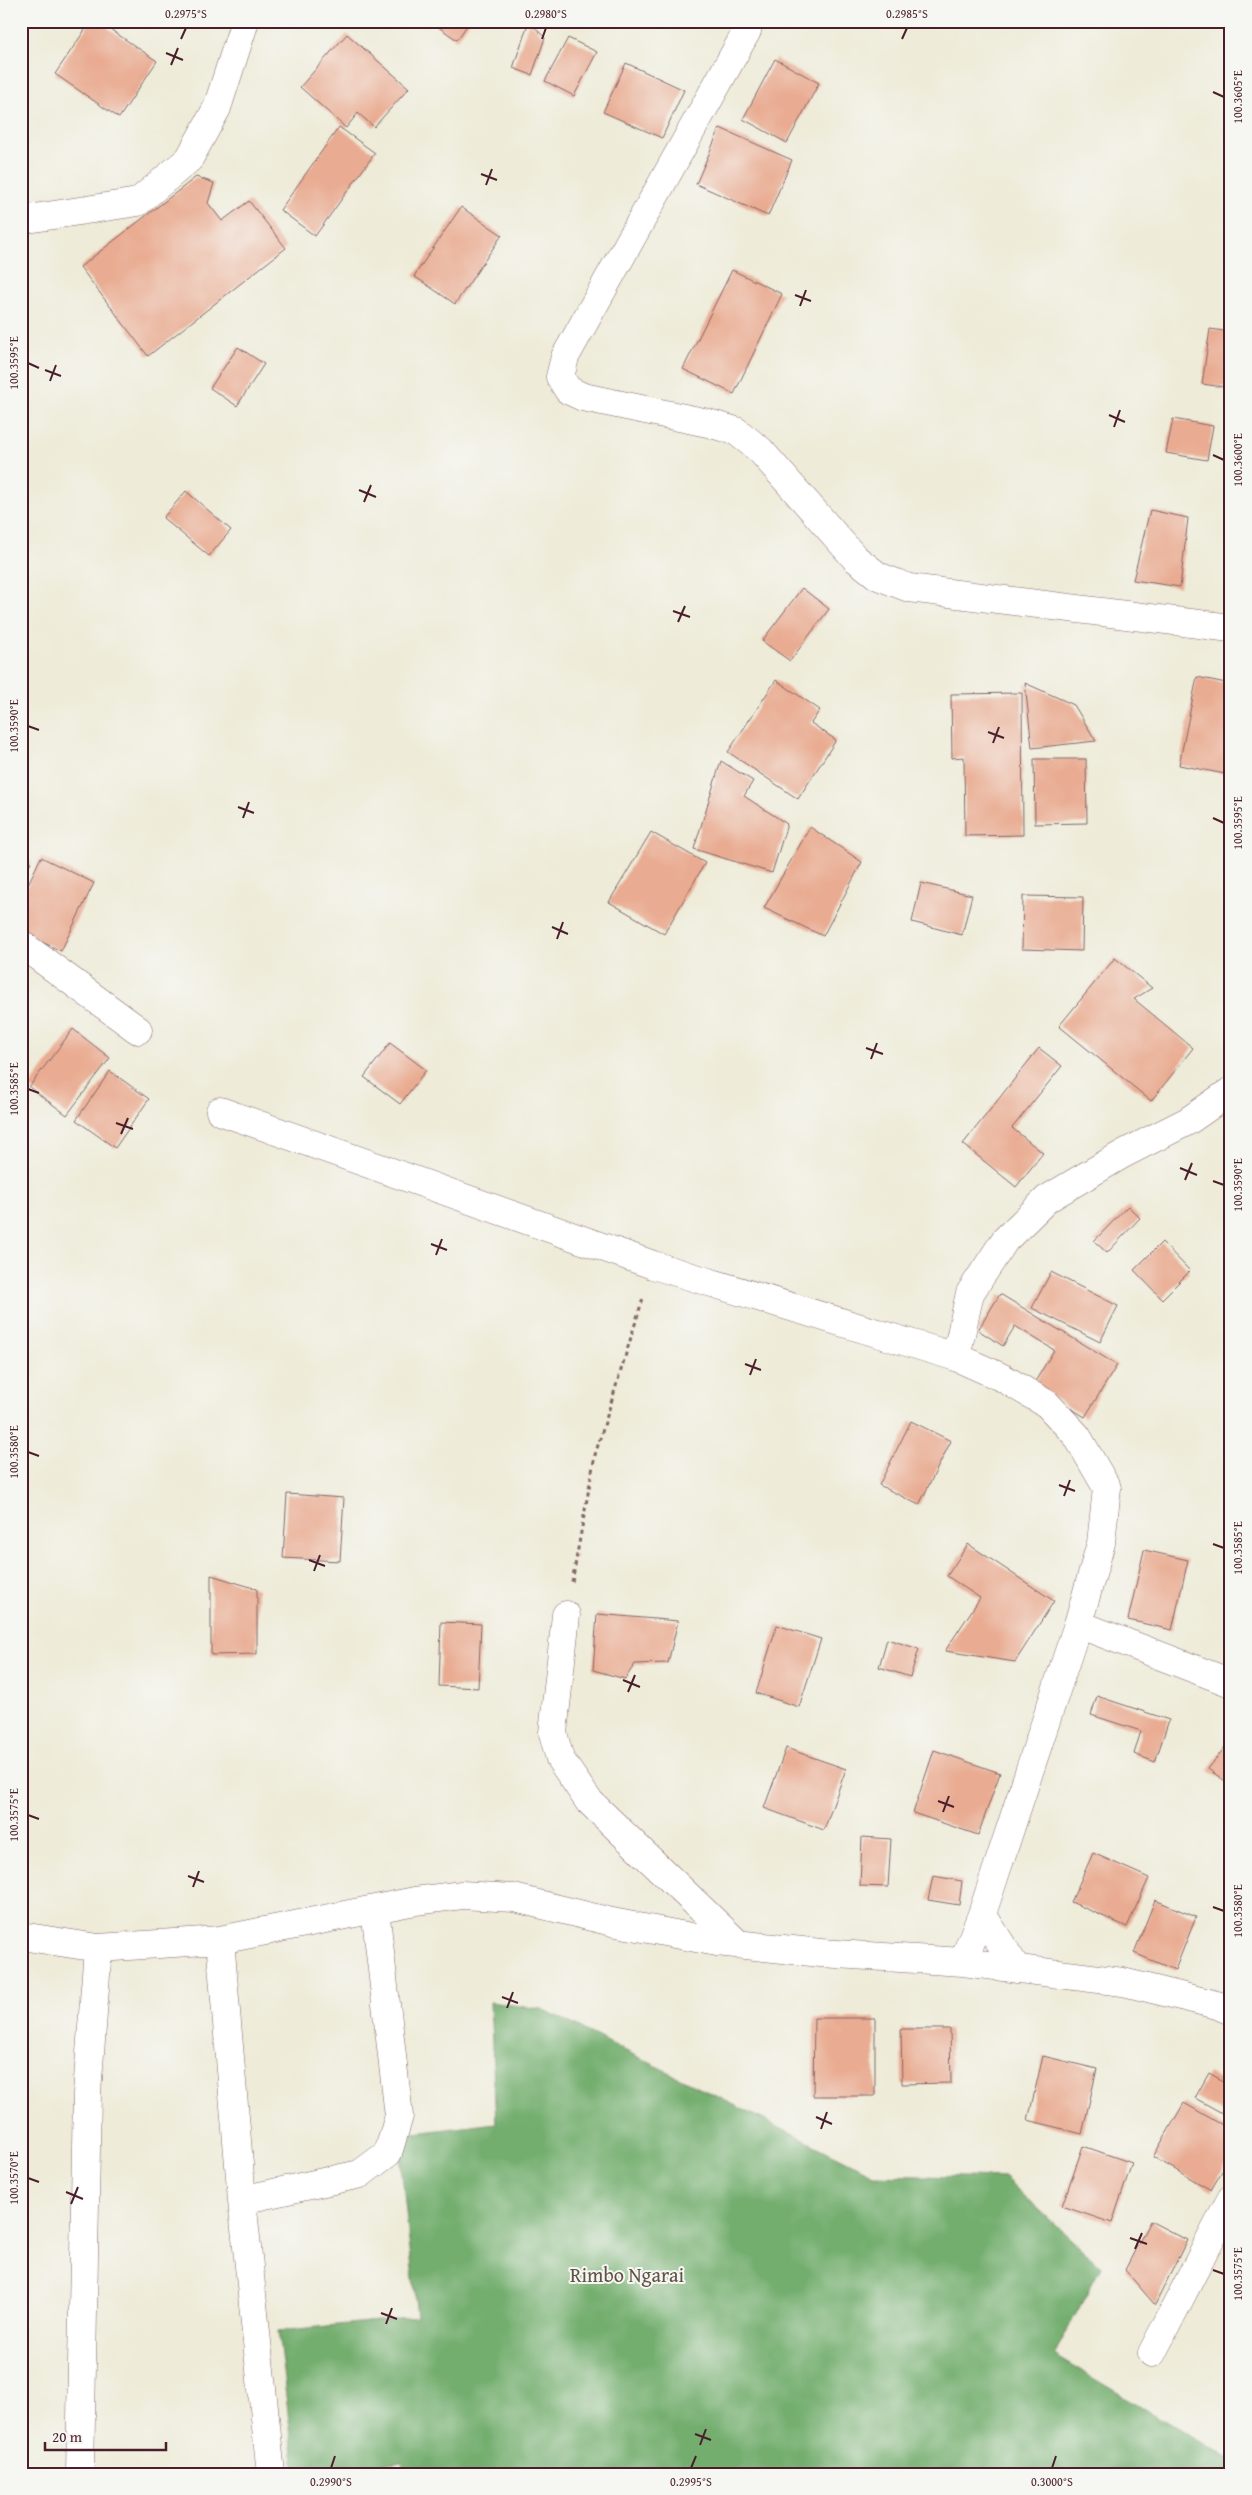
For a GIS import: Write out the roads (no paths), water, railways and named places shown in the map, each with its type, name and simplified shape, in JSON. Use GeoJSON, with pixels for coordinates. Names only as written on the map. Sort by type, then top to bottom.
{"type":"FeatureCollection","features":[{"type":"Feature","properties":{"kind":"street"},"geometry":{"type":"LineString","coordinates":[[21,220],[138,202],[189,159],[217,108],[245,21]]}},
{"type":"Feature","properties":{"kind":"street"},"geometry":{"type":"LineString","coordinates":[[748,31],[565,357],[560,377],[568,390],[583,397],[708,423],[736,431],[760,450],[855,558],[878,576],[909,588],[1231,628]]}},
{"type":"Feature","properties":{"kind":"street"},"geometry":{"type":"LineString","coordinates":[[21,944],[138,1030]]}},
{"type":"Feature","properties":{"kind":"street"},"geometry":{"type":"LineString","coordinates":[[956,1357],[970,1293],[1005,1240],[1047,1198],[1123,1154],[1188,1122],[1231,1091]]}},
{"type":"Feature","properties":{"kind":"street"},"geometry":{"type":"LineString","coordinates":[[220,1111],[653,1265],[956,1357],[1002,1378],[1047,1404],[1077,1436],[1107,1488],[1101,1543],[1078,1624],[982,1914],[963,1962]]}},
{"type":"Feature","properties":{"kind":"street"},"geometry":{"type":"LineString","coordinates":[[566,1615],[553,1733],[560,1758],[588,1800],[738,1944]]}},
{"type":"Feature","properties":{"kind":"street"},"geometry":{"type":"LineString","coordinates":[[1078,1624],[1231,1683]]}},
{"type":"Feature","properties":{"kind":"street"},"geometry":{"type":"LineString","coordinates":[[21,1936],[98,1948],[220,1940],[375,1909],[462,1895],[514,1898],[612,1922],[738,1944],[822,1953],[963,1962],[1123,1982],[1231,2011]]}},
{"type":"Feature","properties":{"kind":"street"},"geometry":{"type":"LineString","coordinates":[[242,2200],[360,2174],[388,2153],[399,2116],[375,1909]]}},
{"type":"Feature","properties":{"kind":"street"},"geometry":{"type":"LineString","coordinates":[[982,1914],[1017,1970]]}},
{"type":"Feature","properties":{"kind":"street"},"geometry":{"type":"LineString","coordinates":[[220,1940],[242,2200],[271,2474]]}},
{"type":"Feature","properties":{"kind":"street"},"geometry":{"type":"LineString","coordinates":[[80,2474],[87,2093],[98,1948]]}},
{"type":"Feature","properties":{"kind":"street"},"geometry":{"type":"LineString","coordinates":[[1152,2353],[1231,2199]]}},
{"type":"Feature","properties":{"kind":"park label","name":"Rimbo Ngarai"},"geometry":{"type":"Point","coordinates":[627,2274]}}]}
